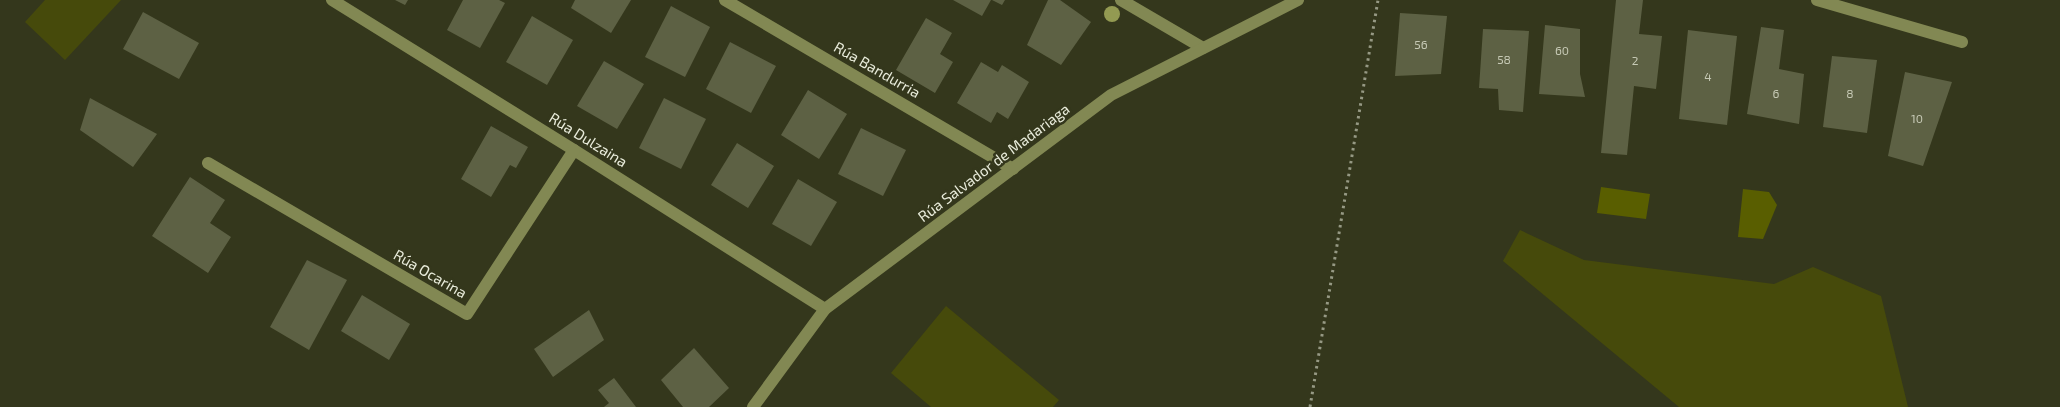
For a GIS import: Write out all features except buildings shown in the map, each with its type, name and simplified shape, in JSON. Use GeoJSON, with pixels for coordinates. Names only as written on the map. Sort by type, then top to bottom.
{"type":"FeatureCollection","features":[{"type":"Feature","properties":{"kind":"street","name":"Rúa Dulzaina"},"geometry":{"type":"LineString","coordinates":[[332,0],[825,309]]}},
{"type":"Feature","properties":{"kind":"street","name":"Rúa Bandurria"},"geometry":{"type":"LineString","coordinates":[[725,0],[1013,169]]}},
{"type":"Feature","properties":{"kind":"street"},"geometry":{"type":"LineString","coordinates":[[1121,0],[1203,48]]}},
{"type":"Feature","properties":{"kind":"street","name":"Rúa Salvador de Madariaga"},"geometry":{"type":"LineString","coordinates":[[753,407],[825,309],[1111,95],[1298,0]]}},
{"type":"Feature","properties":{"kind":"street"},"geometry":{"type":"LineString","coordinates":[[1817,0],[1962,42]]}},
{"type":"Feature","properties":{"kind":"street","name":"Rúa Ocarina"},"geometry":{"type":"LineString","coordinates":[[208,163],[466,314],[574,150]]}},
{"type":"Feature","properties":{"kind":"path"},"geometry":{"type":"LineString","coordinates":[[1310,407],[1378,0]]}},
{"type":"Feature","properties":{"kind":"shaded area"},"geometry":{"type":"Polygon","coordinates":[[[45,0],[121,0],[65,60],[25,22],[45,0]]]}},
{"type":"Feature","properties":{"kind":"shaded area"},"geometry":{"type":"Polygon","coordinates":[[[1601,187],[1650,194],[1646,219],[1597,213],[1601,187]]]}},
{"type":"Feature","properties":{"kind":"shaded area"},"geometry":{"type":"Polygon","coordinates":[[[1743,189],[1769,192],[1777,205],[1763,239],[1738,237],[1743,189]]]}},
{"type":"Feature","properties":{"kind":"shaded area"},"geometry":{"type":"Polygon","coordinates":[[[1520,230],[1584,260],[1774,284],[1813,267],[1881,296],[1908,407],[1679,407],[1503,261],[1520,230]]]}},
{"type":"Feature","properties":{"kind":"shaded area"},"geometry":{"type":"Polygon","coordinates":[[[946,306],[1059,400],[1053,407],[931,407],[891,373],[946,306]]]}}]}
